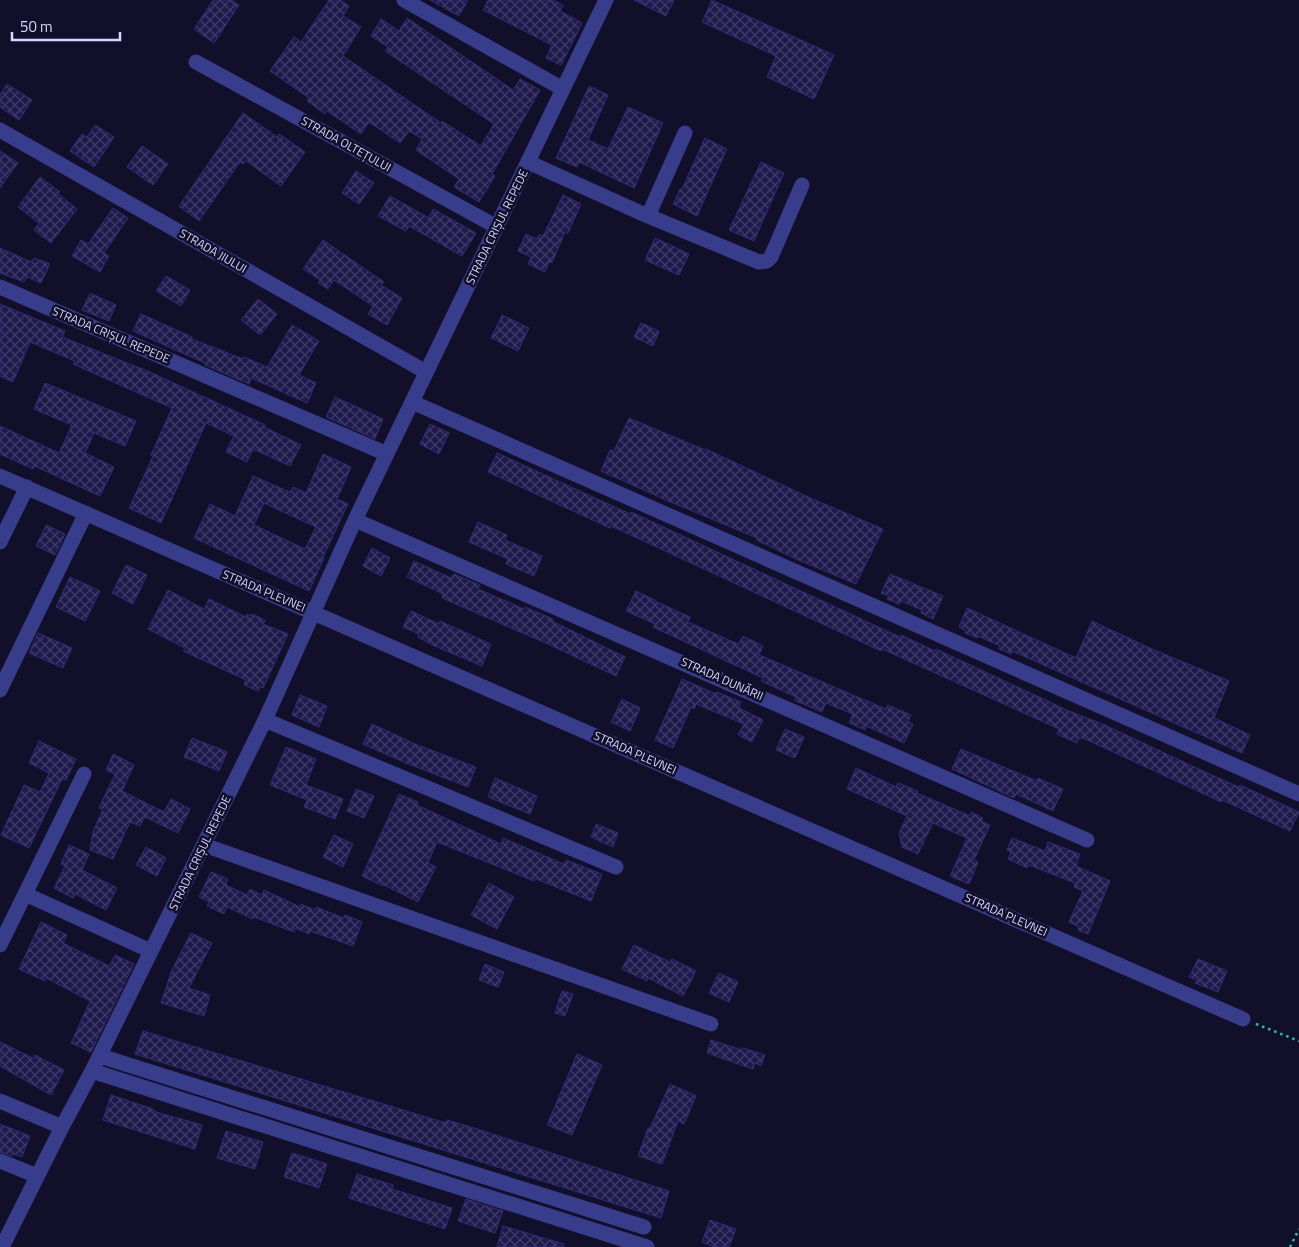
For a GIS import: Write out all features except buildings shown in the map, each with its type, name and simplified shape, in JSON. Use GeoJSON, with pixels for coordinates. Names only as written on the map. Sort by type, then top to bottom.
{"type":"FeatureCollection","features":[{"type":"Feature","properties":{"kind":"street","name":"STRADA CRIȘUL REPEDE"},"geometry":{"type":"LineString","coordinates":[[2,1247],[100,1056],[265,720],[355,520],[606,0]]}},
{"type":"Feature","properties":{"kind":"street"},"geometry":{"type":"LineString","coordinates":[[412,2],[563,89]]}},
{"type":"Feature","properties":{"kind":"street","name":"STRADA OLTEȚULUI"},"geometry":{"type":"LineString","coordinates":[[196,62],[497,227]]}},
{"type":"Feature","properties":{"kind":"street","name":"STRADA JIULUI"},"geometry":{"type":"LineString","coordinates":[[0,130],[426,372]]}},
{"type":"Feature","properties":{"kind":"street"},"geometry":{"type":"LineString","coordinates":[[648,216],[685,132]]}},
{"type":"Feature","properties":{"kind":"street"},"geometry":{"type":"LineString","coordinates":[[528,162],[648,216],[759,262],[767,261],[771,256],[802,185]]}},
{"type":"Feature","properties":{"kind":"street","name":"STRADA CRIȘUL REPEDE"},"geometry":{"type":"LineString","coordinates":[[0,287],[387,454]]}},
{"type":"Feature","properties":{"kind":"street"},"geometry":{"type":"LineString","coordinates":[[412,402],[1299,794]]}},
{"type":"Feature","properties":{"kind":"street","name":"STRADA PLEVNEI"},"geometry":{"type":"LineString","coordinates":[[0,476],[1243,1019]]}},
{"type":"Feature","properties":{"kind":"street"},"geometry":{"type":"LineString","coordinates":[[0,542],[27,487]]}},
{"type":"Feature","properties":{"kind":"street"},"geometry":{"type":"LineString","coordinates":[[0,690],[86,514]]}},
{"type":"Feature","properties":{"kind":"street","name":"STRADA DUNĂRII"},"geometry":{"type":"LineString","coordinates":[[355,520],[1087,840]]}},
{"type":"Feature","properties":{"kind":"street"},"geometry":{"type":"LineString","coordinates":[[265,720],[616,867]]}},
{"type":"Feature","properties":{"kind":"street"},"geometry":{"type":"LineString","coordinates":[[0,945],[84,774]]}},
{"type":"Feature","properties":{"kind":"street"},"geometry":{"type":"LineString","coordinates":[[204,845],[711,1024]]}},
{"type":"Feature","properties":{"kind":"street"},"geometry":{"type":"LineString","coordinates":[[25,894],[151,951]]}},
{"type":"Feature","properties":{"kind":"street"},"geometry":{"type":"LineString","coordinates":[[100,1056],[644,1227]]}},
{"type":"Feature","properties":{"kind":"street"},"geometry":{"type":"LineString","coordinates":[[92,1071],[647,1247]]}},
{"type":"Feature","properties":{"kind":"street"},"geometry":{"type":"LineString","coordinates":[[0,1101],[62,1127]]}},
{"type":"Feature","properties":{"kind":"street"},"geometry":{"type":"LineString","coordinates":[[0,1161],[37,1176]]}},
{"type":"Feature","properties":{"kind":"path"},"geometry":{"type":"LineString","coordinates":[[1243,1019],[1299,1041]]}},
{"type":"Feature","properties":{"kind":"path"},"geometry":{"type":"LineString","coordinates":[[1290,1247],[1299,1229]]}}]}
